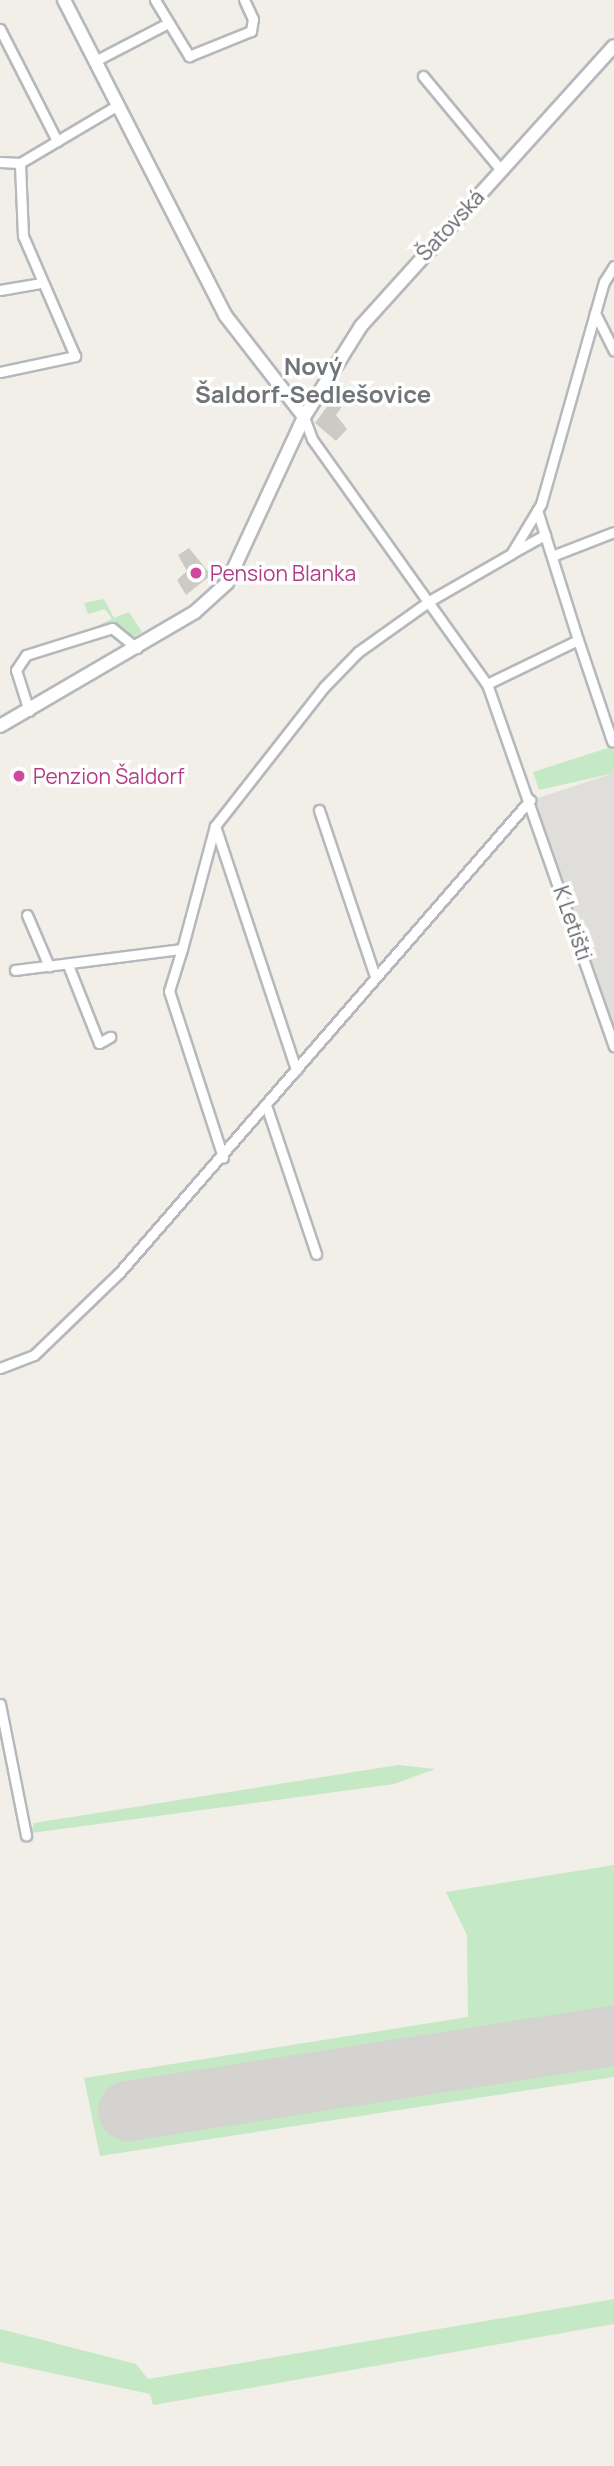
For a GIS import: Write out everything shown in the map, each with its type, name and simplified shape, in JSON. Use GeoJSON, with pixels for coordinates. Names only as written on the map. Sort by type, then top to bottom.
{"type":"FeatureCollection","features":[{"type":"Feature","properties":{"kind":"main road"},"geometry":{"type":"LineString","coordinates":[[64,0],[225,314],[303,417]]}},
{"type":"Feature","properties":{"kind":"main road","name":"Šatovská"},"geometry":{"type":"LineString","coordinates":[[0,726],[195,612],[227,583],[303,417],[361,326],[614,46]]}},
{"type":"Feature","properties":{"kind":"street"},"geometry":{"type":"LineString","coordinates":[[155,0],[182,51],[197,56],[251,31],[253,19],[244,0]]}},
{"type":"Feature","properties":{"kind":"street"},"geometry":{"type":"LineString","coordinates":[[95,61],[167,23]]}},
{"type":"Feature","properties":{"kind":"street"},"geometry":{"type":"LineString","coordinates":[[0,29],[57,141]]}},
{"type":"Feature","properties":{"kind":"street"},"geometry":{"type":"LineString","coordinates":[[423,76],[501,170]]}},
{"type":"Feature","properties":{"kind":"street"},"geometry":{"type":"LineString","coordinates":[[0,162],[20,163],[118,105]]}},
{"type":"Feature","properties":{"kind":"street"},"geometry":{"type":"LineString","coordinates":[[0,372],[75,356],[41,283],[23,236],[20,163]]}},
{"type":"Feature","properties":{"kind":"street"},"geometry":{"type":"LineString","coordinates":[[511,554],[537,510],[595,313],[614,266]]}},
{"type":"Feature","properties":{"kind":"street"},"geometry":{"type":"LineString","coordinates":[[0,290],[41,283]]}},
{"type":"Feature","properties":{"kind":"street"},"geometry":{"type":"LineString","coordinates":[[595,313],[614,351]]}},
{"type":"Feature","properties":{"kind":"street","name":"K Letišti"},"geometry":{"type":"LineString","coordinates":[[303,417],[312,439],[431,600],[487,684],[530,800],[614,1046]]}},
{"type":"Feature","properties":{"kind":"street"},"geometry":{"type":"LineString","coordinates":[[537,510],[612,741]]}},
{"type":"Feature","properties":{"kind":"street"},"geometry":{"type":"LineString","coordinates":[[552,556],[614,532]]}},
{"type":"Feature","properties":{"kind":"street"},"geometry":{"type":"LineString","coordinates":[[223,1157],[169,991],[215,826],[341,667],[431,600],[545,534]]}},
{"type":"Feature","properties":{"kind":"street"},"geometry":{"type":"LineString","coordinates":[[29,711],[16,670],[26,655],[112,628],[137,648]]}},
{"type":"Feature","properties":{"kind":"street"},"geometry":{"type":"LineString","coordinates":[[487,684],[578,640]]}},
{"type":"Feature","properties":{"kind":"street"},"geometry":{"type":"LineString","coordinates":[[0,1368],[34,1355],[119,1273],[223,1157],[375,976],[530,800]]}},
{"type":"Feature","properties":{"kind":"street"},"geometry":{"type":"LineString","coordinates":[[319,810],[375,976]]}},
{"type":"Feature","properties":{"kind":"street"},"geometry":{"type":"LineString","coordinates":[[215,826],[296,1070]]}},
{"type":"Feature","properties":{"kind":"street"},"geometry":{"type":"LineString","coordinates":[[27,915],[49,966]]}},
{"type":"Feature","properties":{"kind":"street"},"geometry":{"type":"LineString","coordinates":[[15,970],[181,949]]}},
{"type":"Feature","properties":{"kind":"street"},"geometry":{"type":"LineString","coordinates":[[68,964],[99,1043],[110,1037]]}},
{"type":"Feature","properties":{"kind":"street"},"geometry":{"type":"LineString","coordinates":[[266,1105],[316,1254]]}},
{"type":"Feature","properties":{"kind":"street"},"geometry":{"type":"LineString","coordinates":[[0,1704],[26,1835]]}},
{"type":"Feature","properties":{"kind":"shaded area"},"geometry":{"type":"Polygon","coordinates":[[[614,773],[614,1033],[535,799],[614,773]]]}},
{"type":"Feature","properties":{"kind":"green space"},"geometry":{"type":"Polygon","coordinates":[[[104,599],[114,618],[129,612],[142,632],[131,639],[118,626],[81,633],[112,619],[105,609],[88,614],[84,603],[104,599]]]}},
{"type":"Feature","properties":{"kind":"green space"},"geometry":{"type":"Polygon","coordinates":[[[614,746],[614,773],[539,790],[533,772],[614,746]]]}},
{"type":"Feature","properties":{"kind":"green space"},"geometry":{"type":"Polygon","coordinates":[[[398,1765],[435,1769],[394,1784],[31,1833],[34,1823],[398,1765]]]}},
{"type":"Feature","properties":{"kind":"green space"},"geometry":{"type":"Polygon","coordinates":[[[614,1865],[614,2077],[100,2156],[84,2078],[468,2017],[467,1935],[446,1892],[614,1865]]]}},
{"type":"Feature","properties":{"kind":"green space"},"geometry":{"type":"Polygon","coordinates":[[[614,2299],[614,2324],[153,2405],[150,2394],[0,2362],[0,2329],[136,2364],[148,2379],[614,2299]]]}},
{"type":"Feature","properties":{"kind":"building"},"geometry":{"type":"Polygon","coordinates":[[[337,393],[346,401],[336,415],[347,429],[336,441],[315,423],[337,393]]]}},
{"type":"Feature","properties":{"kind":"building","name":"Pension Blanka"},"geometry":{"type":"Polygon","coordinates":[[[189,548],[211,575],[186,595],[177,580],[187,571],[178,555],[189,548]]]}},
{"type":"Feature","properties":{"kind":"runway"},"geometry":{"type":"LineString","coordinates":[[128,2111],[614,2036]]}},
{"type":"Feature","properties":{"kind":"place","name":"Pension Blanka"},"geometry":{"type":"Point","coordinates":[196,573]}},
{"type":"Feature","properties":{"kind":"place","name":"Penzion Šaldorf"},"geometry":{"type":"Point","coordinates":[19,776]}},
{"type":"Feature","properties":{"kind":"district","name":"Nový Šaldorf-Sedlešovice"},"geometry":{"type":"Point","coordinates":[313,380]}}]}
